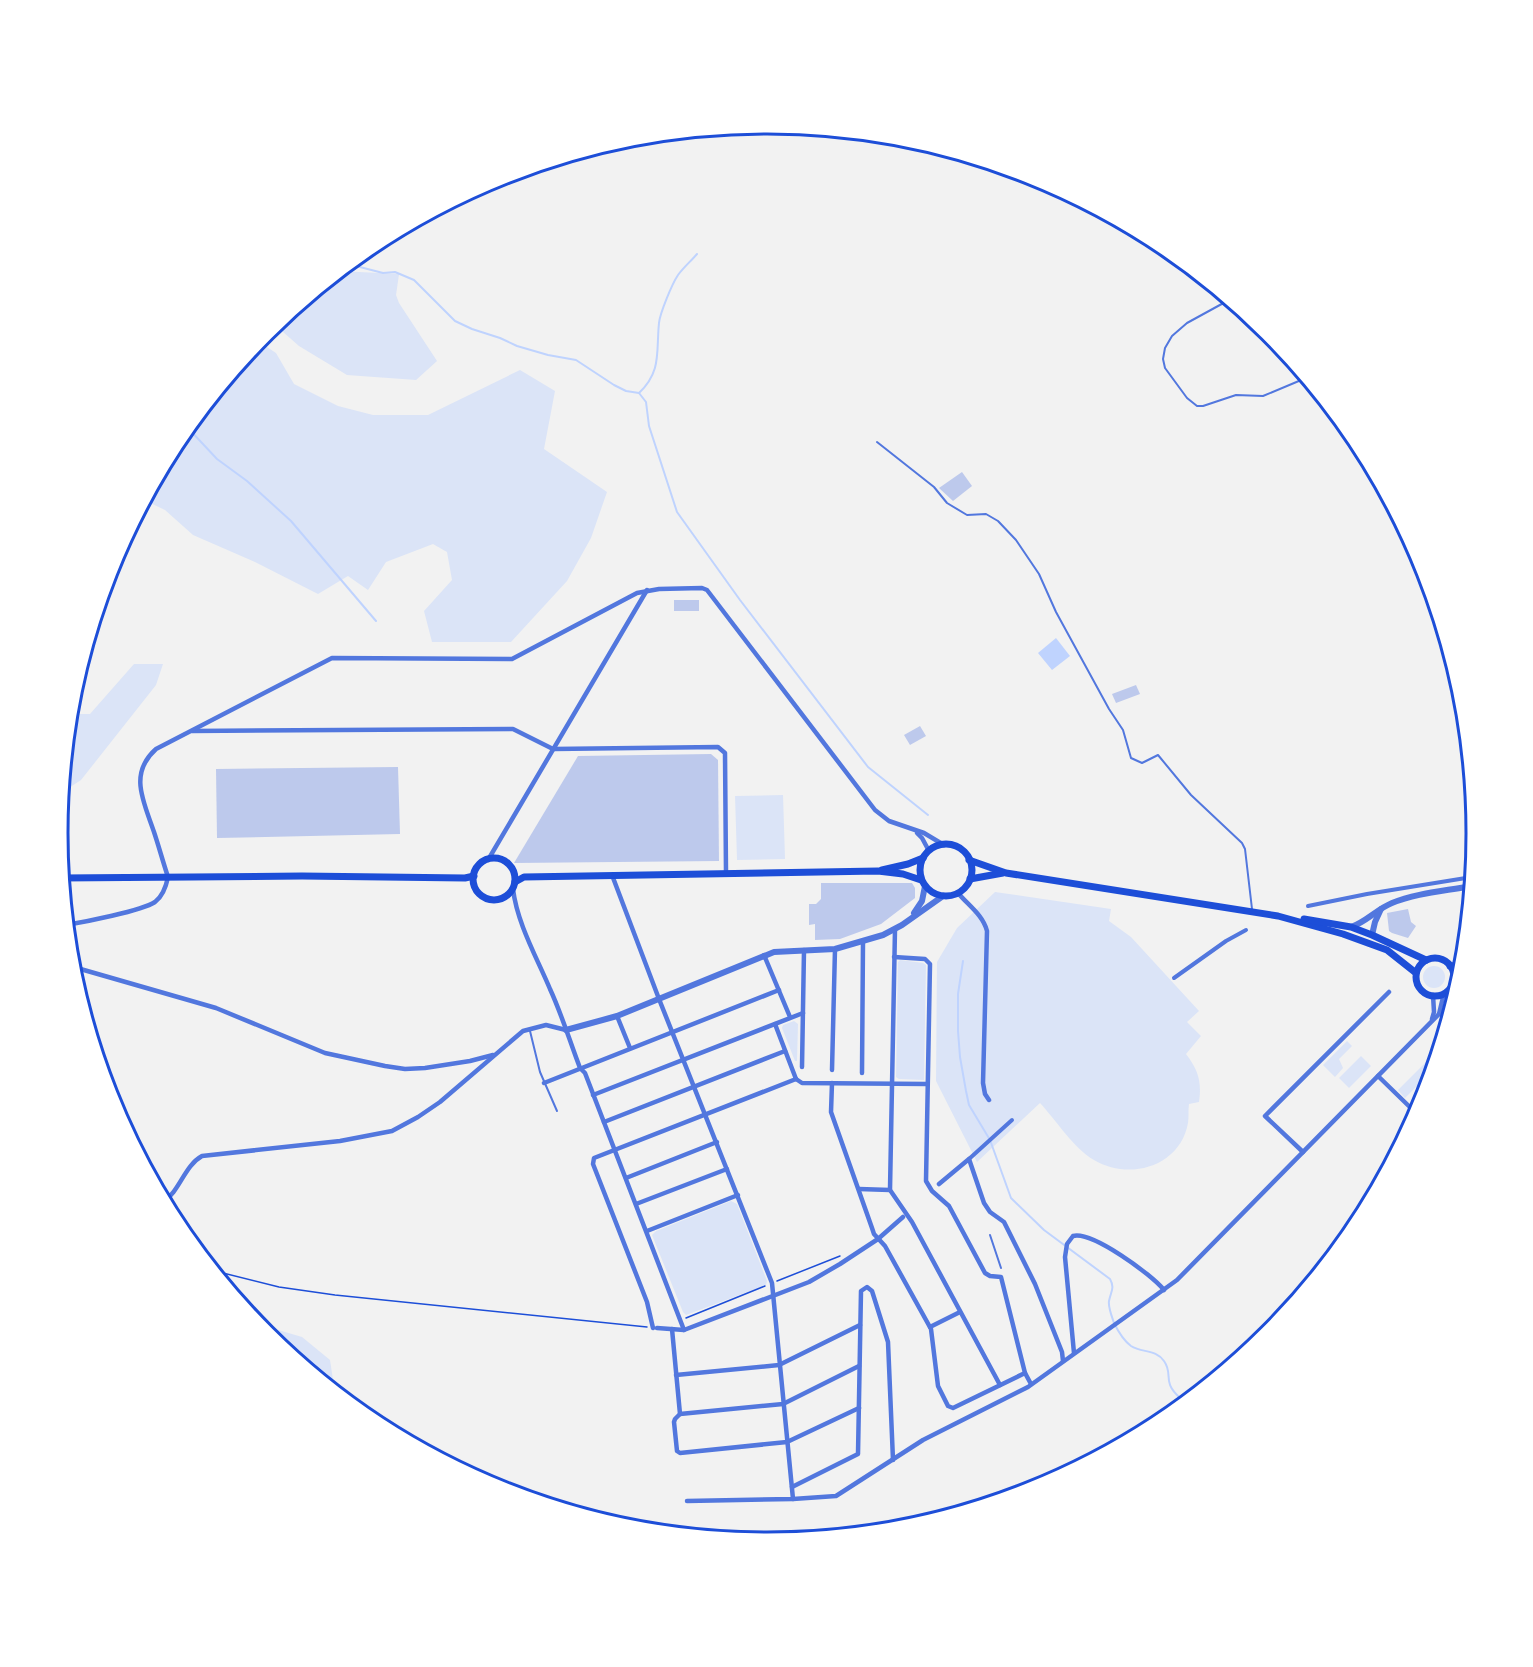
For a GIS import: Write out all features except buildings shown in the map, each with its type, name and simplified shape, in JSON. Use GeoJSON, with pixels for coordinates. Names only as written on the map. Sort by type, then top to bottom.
{"type":"FeatureCollection","features":[{"type":"Feature","properties":{"kind":"main road"},"geometry":{"type":"LineString","coordinates":[[514,871],[511,898],[488,899],[477,890],[474,884],[474,876],[479,865],[488,860],[498,859],[510,865],[514,871],[524,877],[878,871],[903,874],[923,883],[935,894],[943,896],[958,893],[970,879],[971,866],[959,848],[944,844],[908,864],[878,871]]}},
{"type":"Feature","properties":{"kind":"main road"},"geometry":{"type":"LineString","coordinates":[[922,858],[920,872],[923,883]]}},
{"type":"Feature","properties":{"kind":"main road"},"geometry":{"type":"LineString","coordinates":[[969,860],[1006,873],[1352,927],[1426,960]]}},
{"type":"Feature","properties":{"kind":"main road"},"geometry":{"type":"LineString","coordinates":[[970,879],[1006,873]]}},
{"type":"Feature","properties":{"kind":"main road"},"geometry":{"type":"LineString","coordinates":[[69,878],[302,876],[465,878],[474,876]]}},
{"type":"Feature","properties":{"kind":"main road"},"geometry":{"type":"LineString","coordinates":[[514,885],[524,877]]}},
{"type":"Feature","properties":{"kind":"main road"},"geometry":{"type":"LineString","coordinates":[[465,878],[474,884]]}},
{"type":"Feature","properties":{"kind":"main road"},"geometry":{"type":"LineString","coordinates":[[1278,916],[1343,934],[1387,950],[1416,973]]}},
{"type":"Feature","properties":{"kind":"main road"},"geometry":{"type":"LineString","coordinates":[[1448,988],[1444,993],[1433,995],[1425,993],[1416,981],[1416,973],[1426,960],[1437,958],[1450,966],[1452,971]]}},
{"type":"Feature","properties":{"kind":"street"},"geometry":{"type":"LineString","coordinates":[[73,924],[114,915],[153,903],[165,890],[168,877],[142,798],[141,776],[145,762],[156,749],[332,658],[512,659],[637,593],[647,590],[702,588],[707,590],[875,810],[889,821],[924,833],[944,844]]}},
{"type":"Feature","properties":{"kind":"street"},"geometry":{"type":"LineString","coordinates":[[488,860],[647,590]]}},
{"type":"Feature","properties":{"kind":"street"},"geometry":{"type":"LineString","coordinates":[[192,731],[513,729],[553,750],[718,747],[725,753],[726,873]]}},
{"type":"Feature","properties":{"kind":"street"},"geometry":{"type":"LineString","coordinates":[[915,831],[922,837],[929,851]]}},
{"type":"Feature","properties":{"kind":"street"},"geometry":{"type":"LineString","coordinates":[[494,851],[498,859]]}},
{"type":"Feature","properties":{"kind":"street"},"geometry":{"type":"LineString","coordinates":[[612,875],[772,1283],[793,1499]]}},
{"type":"Feature","properties":{"kind":"street"},"geometry":{"type":"LineString","coordinates":[[1308,906],[1464,878]]}},
{"type":"Feature","properties":{"kind":"street"},"geometry":{"type":"LineString","coordinates":[[910,918],[921,901],[923,883]]}},
{"type":"Feature","properties":{"kind":"street"},"geometry":{"type":"LineString","coordinates":[[1352,927],[1393,902],[1463,887]]}},
{"type":"Feature","properties":{"kind":"street"},"geometry":{"type":"LineString","coordinates":[[958,893],[980,916],[987,931],[983,1083],[989,1100]]}},
{"type":"Feature","properties":{"kind":"street"},"geometry":{"type":"LineString","coordinates":[[169,1196],[195,1159],[202,1156],[340,1141],[399,1128],[440,1102],[514,1038],[529,1029],[546,1025],[566,1030],[617,1016],[777,951],[835,949],[863,941],[895,929],[943,896]]}},
{"type":"Feature","properties":{"kind":"street"},"geometry":{"type":"LineString","coordinates":[[511,898],[580,1068],[585,1073],[684,1330]]}},
{"type":"Feature","properties":{"kind":"street"},"geometry":{"type":"LineString","coordinates":[[1372,935],[1375,922],[1382,909]]}},
{"type":"Feature","properties":{"kind":"street"},"geometry":{"type":"LineString","coordinates":[[895,929],[890,1190],[912,1222],[1000,1385]]}},
{"type":"Feature","properties":{"kind":"street"},"geometry":{"type":"LineString","coordinates":[[1174,978],[1226,941],[1246,930]]}},
{"type":"Feature","properties":{"kind":"street"},"geometry":{"type":"LineString","coordinates":[[862,1073],[863,941]]}},
{"type":"Feature","properties":{"kind":"street"},"geometry":{"type":"LineString","coordinates":[[832,1070],[835,949]]}},
{"type":"Feature","properties":{"kind":"street"},"geometry":{"type":"LineString","coordinates":[[802,1067],[804,950]]}},
{"type":"Feature","properties":{"kind":"street"},"geometry":{"type":"LineString","coordinates":[[764,955],[790,1017]]}},
{"type":"Feature","properties":{"kind":"street"},"geometry":{"type":"LineString","coordinates":[[894,957],[925,959],[930,964],[926,1181],[932,1191],[949,1206],[986,1274],[998,1275],[1002,1278],[1024,1373],[1031,1384]]}},
{"type":"Feature","properties":{"kind":"street"},"geometry":{"type":"LineString","coordinates":[[81,969],[216,1008],[316,1050],[405,1069],[448,1065],[496,1054]]}},
{"type":"Feature","properties":{"kind":"street"},"geometry":{"type":"LineString","coordinates":[[544,1083],[778,990]]}},
{"type":"Feature","properties":{"kind":"street"},"geometry":{"type":"LineString","coordinates":[[1303,1152],[1265,1116],[1389,992]]}},
{"type":"Feature","properties":{"kind":"street"},"geometry":{"type":"LineString","coordinates":[[1439,1014],[1444,993]]}},
{"type":"Feature","properties":{"kind":"street"},"geometry":{"type":"LineString","coordinates":[[1431,1022],[1434,1012],[1433,995]]}},
{"type":"Feature","properties":{"kind":"street"},"geometry":{"type":"LineString","coordinates":[[593,1095],[803,1013]]}},
{"type":"Feature","properties":{"kind":"street"},"geometry":{"type":"LineString","coordinates":[[687,1501],[830,1498],[840,1495],[923,1440],[1031,1384],[1177,1280],[1442,1013]]}},
{"type":"Feature","properties":{"kind":"street"},"geometry":{"type":"LineString","coordinates":[[617,1016],[630,1048]]}},
{"type":"Feature","properties":{"kind":"street"},"geometry":{"type":"LineString","coordinates":[[775,1024],[796,1079],[800,1083],[927,1084]]}},
{"type":"Feature","properties":{"kind":"street"},"geometry":{"type":"LineString","coordinates":[[604,1122],[785,1051]]}},
{"type":"Feature","properties":{"kind":"street"},"geometry":{"type":"LineString","coordinates":[[1378,1076],[1409,1107]]}},
{"type":"Feature","properties":{"kind":"street"},"geometry":{"type":"LineString","coordinates":[[796,1079],[596,1157],[593,1164],[655,1328],[684,1330],[809,1282],[879,1239],[903,1217]]}},
{"type":"Feature","properties":{"kind":"street"},"geometry":{"type":"LineString","coordinates":[[832,1083],[831,1112],[872,1228],[885,1246],[930,1327],[938,1386],[950,1408],[1024,1373]]}},
{"type":"Feature","properties":{"kind":"street"},"geometry":{"type":"LineString","coordinates":[[939,1184],[1012,1120]]}},
{"type":"Feature","properties":{"kind":"street"},"geometry":{"type":"LineString","coordinates":[[626,1178],[717,1142]]}},
{"type":"Feature","properties":{"kind":"street"},"geometry":{"type":"LineString","coordinates":[[969,1159],[984,1203],[990,1212],[1004,1222],[1035,1284],[1062,1352],[1063,1361]]}},
{"type":"Feature","properties":{"kind":"street"},"geometry":{"type":"LineString","coordinates":[[636,1204],[727,1169]]}},
{"type":"Feature","properties":{"kind":"street"},"geometry":{"type":"LineString","coordinates":[[859,1189],[890,1190]]}},
{"type":"Feature","properties":{"kind":"street"},"geometry":{"type":"LineString","coordinates":[[647,1232],[738,1195]]}},
{"type":"Feature","properties":{"kind":"street"},"geometry":{"type":"LineString","coordinates":[[1074,1353],[1065,1257],[1069,1240],[1073,1236],[1080,1235],[1111,1249],[1164,1290]]}},
{"type":"Feature","properties":{"kind":"street"},"geometry":{"type":"LineString","coordinates":[[792,1488],[858,1454],[861,1291],[867,1287],[872,1291],[888,1342],[893,1460]]}},
{"type":"Feature","properties":{"kind":"street"},"geometry":{"type":"LineString","coordinates":[[930,1327],[960,1312]]}},
{"type":"Feature","properties":{"kind":"street"},"geometry":{"type":"LineString","coordinates":[[676,1375],[779,1365],[860,1325]]}},
{"type":"Feature","properties":{"kind":"street"},"geometry":{"type":"LineString","coordinates":[[672,1329],[680,1414]]}},
{"type":"Feature","properties":{"kind":"street"},"geometry":{"type":"LineString","coordinates":[[859,1366],[783,1404],[680,1414],[674,1422],[677,1451],[684,1454],[787,1442],[859,1408]]}},
{"type":"Feature","properties":{"kind":"lane"},"geometry":{"type":"LineString","coordinates":[[1222,304],[1187,323],[1172,336],[1165,348],[1163,358],[1165,368],[1187,398],[1203,406],[1236,395],[1263,396],[1299,381]]}},
{"type":"Feature","properties":{"kind":"lane"},"geometry":{"type":"LineString","coordinates":[[877,442],[934,487],[947,503],[967,515],[986,514],[998,521],[1016,540],[1039,574],[1056,612],[1123,730],[1131,758],[1142,763],[1158,755],[1191,795],[1242,843],[1245,849],[1252,912]]}},
{"type":"Feature","properties":{"kind":"lane"},"geometry":{"type":"LineString","coordinates":[[529,1029],[544,1083],[557,1111]]}},
{"type":"Feature","properties":{"kind":"lane"},"geometry":{"type":"LineString","coordinates":[[990,1235],[1001,1268]]}},
{"type":"Feature","properties":{"kind":"path"},"geometry":{"type":"LineString","coordinates":[[224,1273],[279,1287],[335,1295],[655,1328]]}},
{"type":"Feature","properties":{"kind":"shaded area"},"geometry":{"type":"Polygon","coordinates":[[[351,272],[399,274],[396,295],[399,303],[437,361],[416,380],[347,375],[299,346],[281,330],[351,272]]]}},
{"type":"Feature","properties":{"kind":"shaded area"},"geometry":{"type":"Polygon","coordinates":[[[266,346],[276,353],[294,384],[338,406],[373,415],[428,415],[520,370],[555,391],[544,449],[607,492],[591,538],[567,581],[511,642],[432,642],[424,611],[452,580],[447,552],[433,544],[386,562],[368,590],[348,576],[318,594],[255,562],[193,535],[165,510],[151,503],[161,484],[185,445],[212,408],[266,346]]]}},
{"type":"Feature","properties":{"kind":"shaded area"},"geometry":{"type":"Polygon","coordinates":[[[134,664],[163,664],[156,685],[81,780],[69,788],[78,714],[90,714],[134,664]]]}},
{"type":"Feature","properties":{"kind":"shaded area"},"geometry":{"type":"Polygon","coordinates":[[[783,795],[785,859],[737,860],[735,796],[783,795]]]}},
{"type":"Feature","properties":{"kind":"shaded area"},"geometry":{"type":"Polygon","coordinates":[[[995,892],[1111,909],[1109,921],[1131,937],[1199,1011],[1187,1022],[1201,1036],[1186,1054],[1198,1076],[1199,1102],[1189,1104],[1188,1123],[1183,1138],[1164,1160],[1137,1169],[1122,1169],[1094,1160],[1072,1142],[1040,1103],[977,1162],[936,1081],[937,962],[957,928],[995,892]]]}},
{"type":"Feature","properties":{"kind":"shaded area"},"geometry":{"type":"Polygon","coordinates":[[[900,960],[926,965],[924,1080],[896,1077],[898,962],[900,960]]]}},
{"type":"Feature","properties":{"kind":"shaded area"},"geometry":{"type":"Polygon","coordinates":[[[1434,966],[1442,969],[1445,977],[1442,985],[1434,988],[1426,985],[1423,977],[1426,969],[1434,966]]]}},
{"type":"Feature","properties":{"kind":"shaded area"},"geometry":{"type":"Polygon","coordinates":[[[794,1021],[798,1024],[797,1061],[795,1061],[782,1028],[783,1025],[794,1021]]]}},
{"type":"Feature","properties":{"kind":"shaded area"},"geometry":{"type":"Polygon","coordinates":[[[1347,1041],[1352,1046],[1339,1059],[1343,1068],[1335,1077],[1323,1065],[1347,1041]]]}},
{"type":"Feature","properties":{"kind":"shaded area"},"geometry":{"type":"Polygon","coordinates":[[[1361,1056],[1371,1066],[1349,1088],[1339,1078],[1361,1056]]]}},
{"type":"Feature","properties":{"kind":"shaded area"},"geometry":{"type":"Polygon","coordinates":[[[1427,1061],[1418,1085],[1405,1098],[1398,1090],[1427,1061]]]}},
{"type":"Feature","properties":{"kind":"shaded area"},"geometry":{"type":"Polygon","coordinates":[[[731,1201],[737,1204],[767,1281],[766,1285],[686,1315],[652,1235],[656,1231],[731,1201]]]}},
{"type":"Feature","properties":{"kind":"shaded area"},"geometry":{"type":"Polygon","coordinates":[[[272,1328],[302,1337],[330,1360],[333,1382],[272,1328]]]}},
{"type":"Feature","properties":{"kind":"water"},"geometry":{"type":"Polygon","coordinates":[[[1056,638],[1070,656],[1052,670],[1038,653],[1056,638]]]}},
{"type":"Feature","properties":{"kind":"waterway"},"geometry":{"type":"LineString","coordinates":[[639,393],[655,369],[659,323],[667,299],[678,275],[697,254]]}},
{"type":"Feature","properties":{"kind":"waterway"},"geometry":{"type":"LineString","coordinates":[[358,267],[383,273],[395,272],[414,280],[455,321],[517,346],[576,360],[614,385],[626,391],[639,393],[646,402],[649,426],[677,512],[740,600],[868,767],[928,815]]}},
{"type":"Feature","properties":{"kind":"waterway"},"geometry":{"type":"LineString","coordinates":[[193,434],[217,459],[247,481],[291,521],[376,621]]}},
{"type":"Feature","properties":{"kind":"waterway"},"geometry":{"type":"LineString","coordinates":[[963,961],[958,994],[958,1031],[966,1091],[969,1105],[990,1140],[1011,1198],[1044,1230],[1110,1279],[1112,1287],[1109,1306],[1116,1326],[1131,1346],[1161,1357],[1167,1366],[1169,1383],[1179,1397]]}}]}
